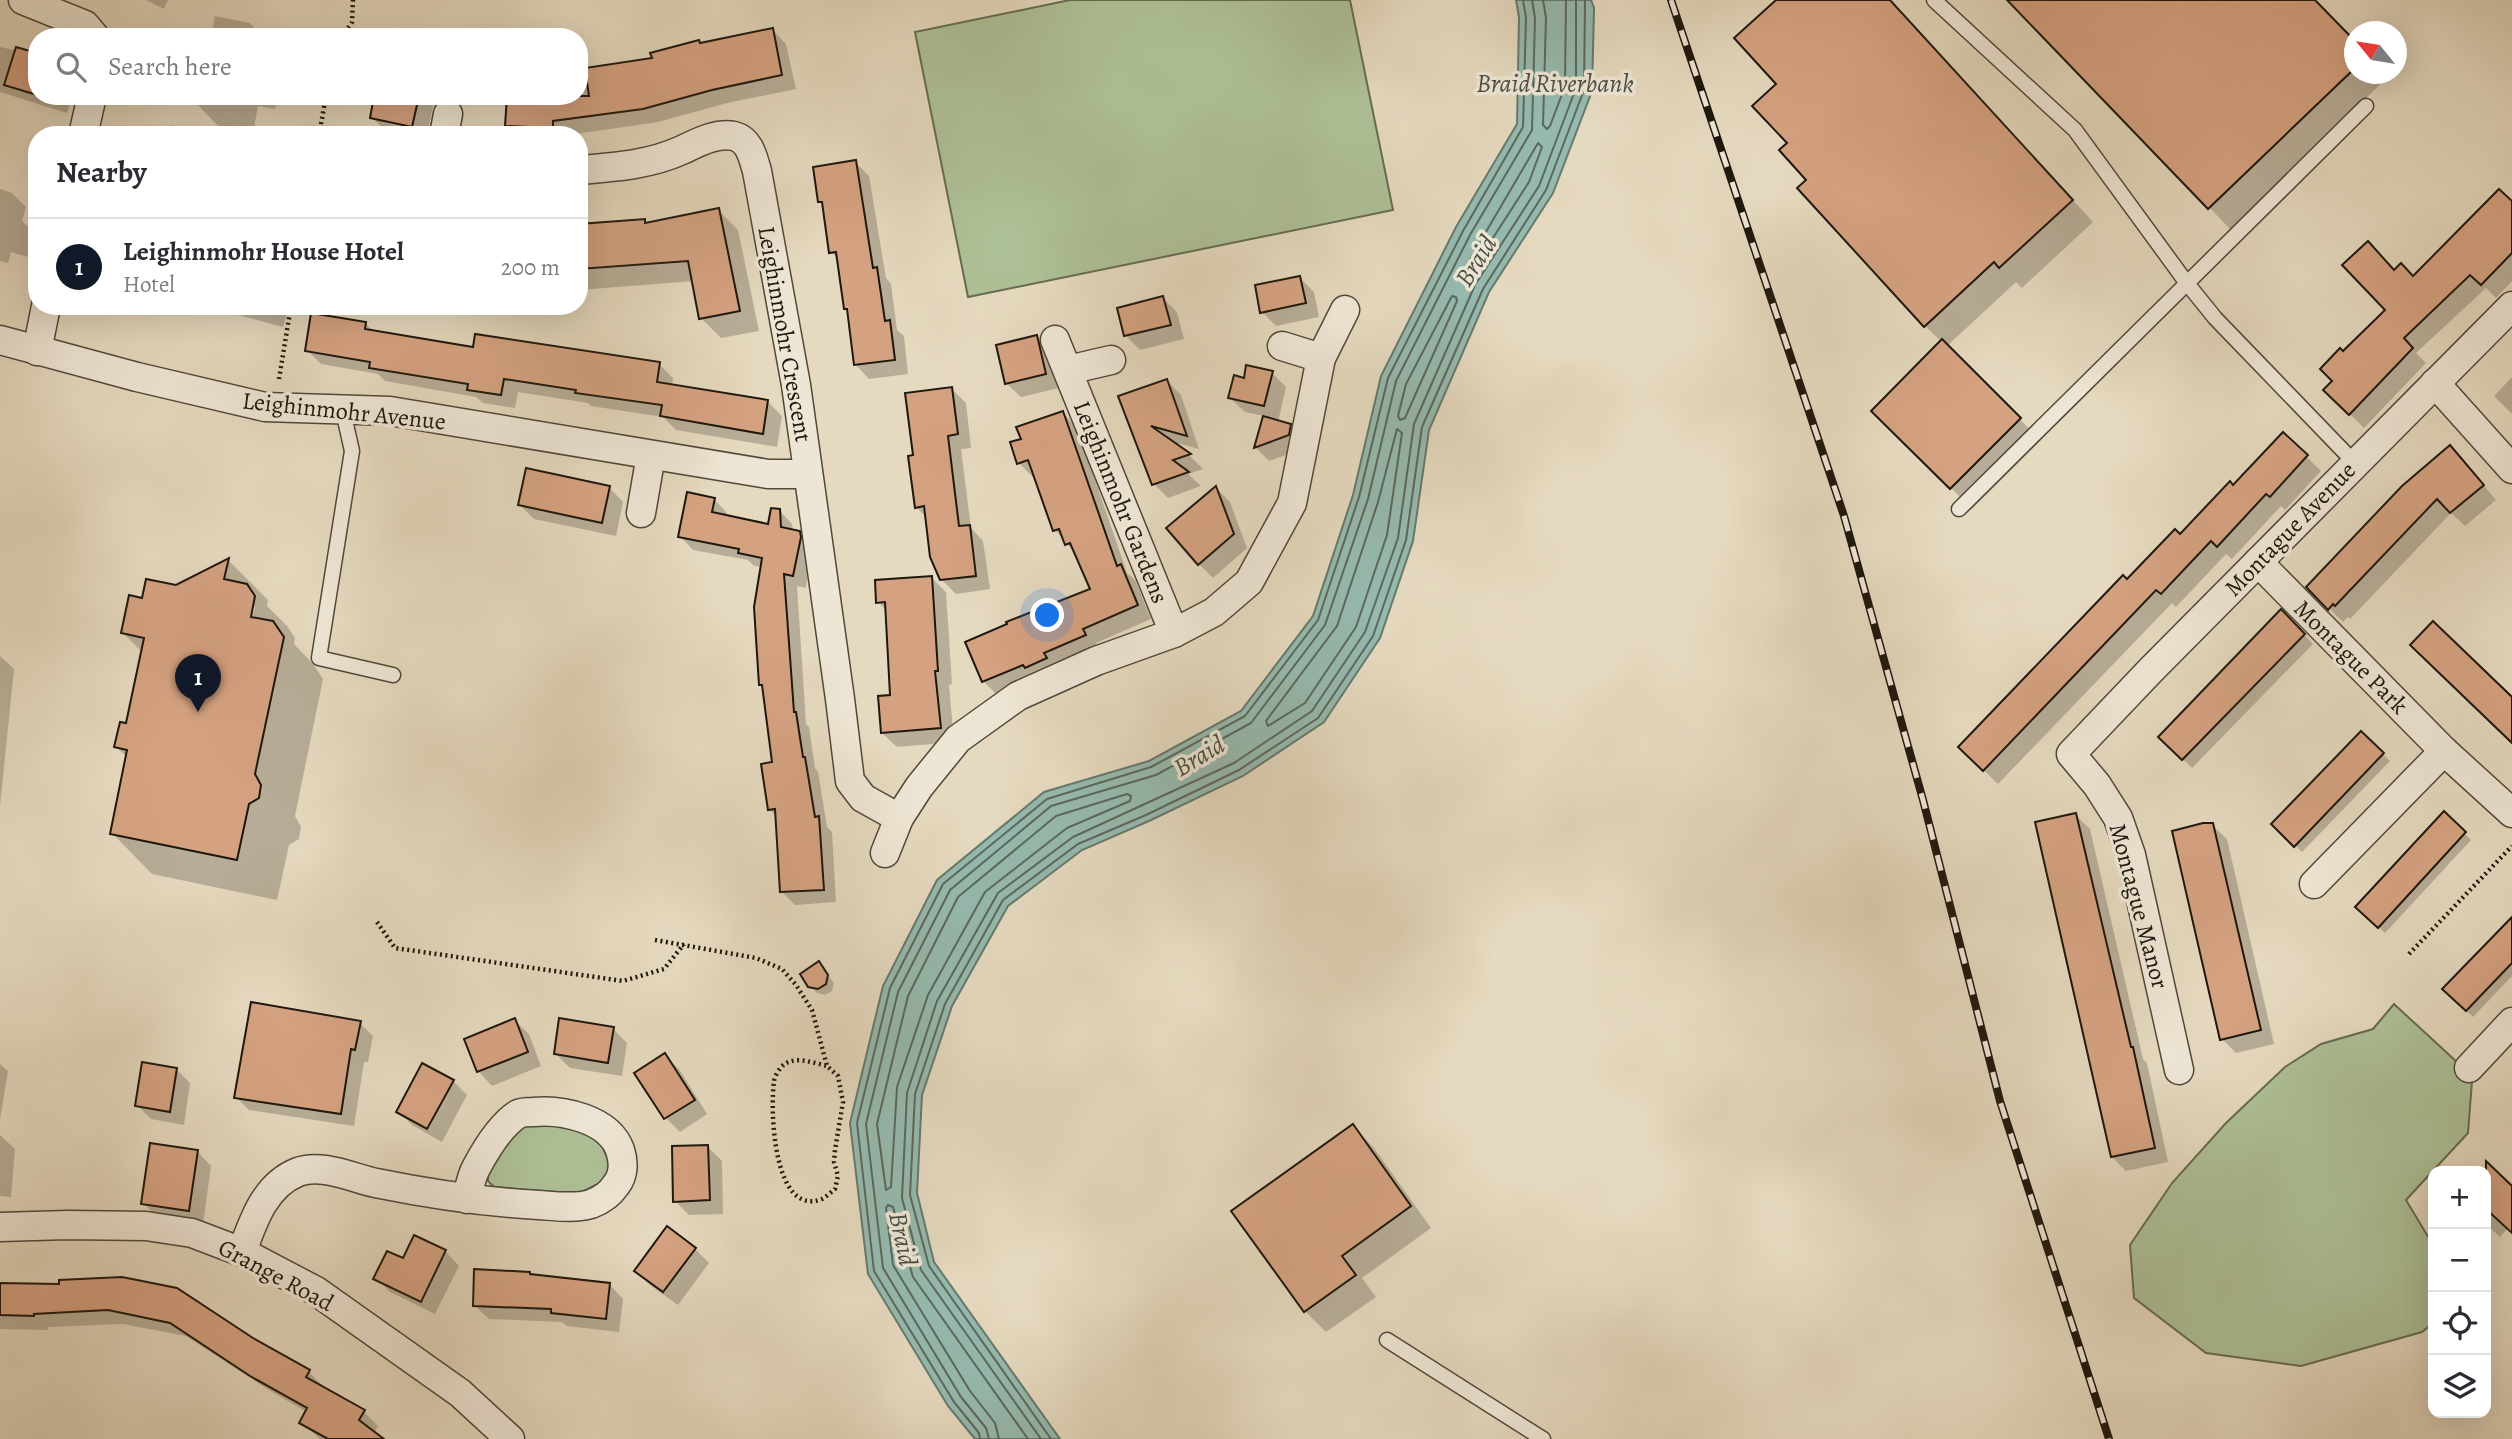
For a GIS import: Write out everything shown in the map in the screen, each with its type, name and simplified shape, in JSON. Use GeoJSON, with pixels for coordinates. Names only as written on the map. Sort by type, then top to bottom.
{"type":"FeatureCollection","features":[{"type":"Feature","properties":{"kind":"street"},"geometry":{"type":"LineString","coordinates":[[23,0],[88,28]]}},
{"type":"Feature","properties":{"kind":"street"},"geometry":{"type":"LineString","coordinates":[[85,126],[90,105]]}},
{"type":"Feature","properties":{"kind":"street","name":"Leighinmohr Crescent"},"geometry":{"type":"LineString","coordinates":[[588,169],[632,165],[658,159],[715,137],[735,136],[744,141],[751,150],[796,385],[841,699],[850,781],[863,798],[899,818]]}},
{"type":"Feature","properties":{"kind":"street","name":"Montague Avenue"},"geometry":{"type":"LineString","coordinates":[[2071,754],[2512,306]]}},
{"type":"Feature","properties":{"kind":"street","name":"Leighinmohr Gardens"},"geometry":{"type":"LineString","coordinates":[[885,853],[899,818],[919,787],[958,739],[1018,696],[1096,662],[1174,634],[1214,611],[1248,582],[1292,503],[1321,358],[1345,310]]}},
{"type":"Feature","properties":{"kind":"street"},"geometry":{"type":"LineString","coordinates":[[37,351],[44,315]]}},
{"type":"Feature","properties":{"kind":"street","name":"Leighinmohr Avenue"},"geometry":{"type":"LineString","coordinates":[[0,340],[162,383],[274,407],[390,411],[768,474],[808,474]]}},
{"type":"Feature","properties":{"kind":"street","name":"Leighinmohr Gardens"},"geometry":{"type":"LineString","coordinates":[[1055,340],[1174,634]]}},
{"type":"Feature","properties":{"kind":"street"},"geometry":{"type":"LineString","coordinates":[[1282,346],[1321,358]]}},
{"type":"Feature","properties":{"kind":"street","name":"Leighinmohr Gardens"},"geometry":{"type":"LineString","coordinates":[[1068,370],[1111,360]]}},
{"type":"Feature","properties":{"kind":"street"},"geometry":{"type":"LineString","coordinates":[[2435,383],[2512,469]]}},
{"type":"Feature","properties":{"kind":"street"},"geometry":{"type":"LineString","coordinates":[[641,513],[651,455]]}},
{"type":"Feature","properties":{"kind":"street","name":"Montague Park"},"geometry":{"type":"LineString","coordinates":[[2258,562],[2444,751],[2512,813]]}},
{"type":"Feature","properties":{"kind":"street"},"geometry":{"type":"LineString","coordinates":[[2315,884],[2444,751]]}},
{"type":"Feature","properties":{"kind":"street","name":"Montague Manor"},"geometry":{"type":"LineString","coordinates":[[2071,754],[2118,818],[2131,855],[2179,1070]]}},
{"type":"Feature","properties":{"kind":"street"},"geometry":{"type":"LineString","coordinates":[[2469,1068],[2512,1022]]}},
{"type":"Feature","properties":{"kind":"street"},"geometry":{"type":"LineString","coordinates":[[242,1252],[266,1197],[283,1181],[301,1171],[326,1171],[374,1183],[467,1199],[565,1206],[590,1205],[607,1196],[619,1182],[624,1165],[619,1147],[603,1129],[576,1116],[546,1110],[519,1113],[499,1133],[475,1170],[467,1199]]}},
{"type":"Feature","properties":{"kind":"street","name":"Grange Road"},"geometry":{"type":"LineString","coordinates":[[0,1227],[68,1224],[146,1226],[192,1233],[242,1252],[316,1291],[460,1393],[510,1439]]}},
{"type":"Feature","properties":{"kind":"lane"},"geometry":{"type":"LineString","coordinates":[[1934,0],[2075,130],[2215,318],[2355,463]]}},
{"type":"Feature","properties":{"kind":"lane"},"geometry":{"type":"LineString","coordinates":[[1959,509],[2366,106]]}},
{"type":"Feature","properties":{"kind":"lane"},"geometry":{"type":"LineString","coordinates":[[343,411],[352,452],[319,658],[393,675]]}},
{"type":"Feature","properties":{"kind":"lane"},"geometry":{"type":"LineString","coordinates":[[1387,1340],[1543,1439]]}},
{"type":"Feature","properties":{"kind":"path"},"geometry":{"type":"LineString","coordinates":[[348,28],[352,22],[353,0]]}},
{"type":"Feature","properties":{"kind":"path"},"geometry":{"type":"LineString","coordinates":[[321,126],[324,105]]}},
{"type":"Feature","properties":{"kind":"path"},"geometry":{"type":"LineString","coordinates":[[274,407],[289,315]]}},
{"type":"Feature","properties":{"kind":"path"},"geometry":{"type":"LineString","coordinates":[[2409,954],[2512,846]]}},
{"type":"Feature","properties":{"kind":"path"},"geometry":{"type":"LineString","coordinates":[[377,922],[395,948],[624,981],[664,969],[684,943]]}},
{"type":"Feature","properties":{"kind":"path"},"geometry":{"type":"LineString","coordinates":[[655,940],[684,943],[756,958],[782,969],[812,1010],[827,1066],[838,1076],[843,1101],[835,1150],[834,1162],[838,1175],[835,1189],[821,1199],[804,1200],[790,1191],[782,1174],[774,1135],[774,1079],[784,1064],[794,1060],[827,1066]]}},
{"type":"Feature","properties":{"kind":"green space"},"geometry":{"type":"Polygon","coordinates":[[[1070,0],[1350,0],[1393,210],[968,297],[915,32],[1070,0]]]}},
{"type":"Feature","properties":{"kind":"green space"},"geometry":{"type":"Polygon","coordinates":[[[2394,1004],[2459,1064],[2472,1081],[2468,1133],[2437,1166],[2428,1166],[2428,1176],[2406,1200],[2428,1237],[2428,1327],[2422,1332],[2301,1366],[2206,1353],[2134,1298],[2130,1245],[2172,1183],[2226,1123],[2285,1067],[2321,1044],[2373,1029],[2394,1004]]]}},
{"type":"Feature","properties":{"kind":"green space"},"geometry":{"type":"Polygon","coordinates":[[[550,1121],[587,1134],[601,1143],[610,1164],[608,1174],[602,1182],[578,1194],[494,1187],[488,1181],[488,1173],[510,1137],[522,1126],[550,1121]]]}},
{"type":"Feature","properties":{"kind":"water","name":"Braid Riverbank"},"geometry":{"type":"Polygon","coordinates":[[[1516,0],[1591,0],[1594,8],[1592,91],[1553,193],[1489,292],[1429,430],[1413,541],[1380,638],[1324,722],[1243,776],[1082,850],[1008,906],[952,1006],[922,1095],[917,1193],[934,1262],[1060,1439],[975,1439],[948,1406],[868,1274],[850,1123],[883,986],[937,880],[1044,792],[1149,761],[1241,711],[1313,616],[1353,495],[1381,376],[1456,227],[1517,124],[1519,17],[1516,0]]]}},
{"type":"Feature","properties":{"kind":"building"},"geometry":{"type":"Polygon","coordinates":[[[1776,0],[1890,0],[2073,200],[1999,268],[1994,262],[1924,327],[1797,188],[1806,180],[1779,150],[1787,143],[1752,106],[1776,84],[1734,38],[1776,0]]]}},
{"type":"Feature","properties":{"kind":"building"},"geometry":{"type":"Polygon","coordinates":[[[2007,0],[2315,0],[2344,30],[2344,79],[2208,209],[2007,0]]]}},
{"type":"Feature","properties":{"kind":"building"},"geometry":{"type":"Polygon","coordinates":[[[773,28],[782,75],[643,109],[553,121],[553,126],[505,126],[506,105],[588,105],[588,68],[652,58],[650,53],[699,40],[700,43],[773,28]]]}},
{"type":"Feature","properties":{"kind":"building"},"geometry":{"type":"Polygon","coordinates":[[[16,47],[28,50],[28,92],[4,85],[16,47]]]}},
{"type":"Feature","properties":{"kind":"building"},"geometry":{"type":"Polygon","coordinates":[[[372,105],[417,105],[412,126],[370,118],[372,105]]]}},
{"type":"Feature","properties":{"kind":"building"},"geometry":{"type":"Polygon","coordinates":[[[856,160],[873,268],[877,267],[885,321],[890,320],[895,360],[854,365],[836,252],[829,253],[822,202],[818,202],[813,167],[856,160]]]}},
{"type":"Feature","properties":{"kind":"building"},"geometry":{"type":"Polygon","coordinates":[[[2499,189],[2512,201],[2512,253],[2481,285],[2470,275],[2404,338],[2413,348],[2349,415],[2323,390],[2332,381],[2320,369],[2340,348],[2343,351],[2385,310],[2342,265],[2368,241],[2394,270],[2401,263],[2413,276],[2499,189]]]}},
{"type":"Feature","properties":{"kind":"building"},"geometry":{"type":"Polygon","coordinates":[[[719,208],[740,311],[699,319],[688,261],[588,268],[588,223],[645,219],[645,223],[719,208]]]}},
{"type":"Feature","properties":{"kind":"building"},"geometry":{"type":"Polygon","coordinates":[[[1300,276],[1306,303],[1260,313],[1255,285],[1300,276]]]}},
{"type":"Feature","properties":{"kind":"building"},"geometry":{"type":"Polygon","coordinates":[[[1163,296],[1171,325],[1124,336],[1117,308],[1163,296]]]}},
{"type":"Feature","properties":{"kind":"building"},"geometry":{"type":"Polygon","coordinates":[[[311,315],[323,315],[366,322],[365,329],[473,347],[475,334],[660,362],[657,382],[768,400],[763,434],[660,416],[662,405],[575,393],[576,390],[504,379],[501,395],[467,390],[468,384],[369,368],[370,362],[305,351],[311,315]]]}},
{"type":"Feature","properties":{"kind":"building"},"geometry":{"type":"Polygon","coordinates":[[[1037,335],[1046,374],[1005,384],[996,345],[1037,335]]]}},
{"type":"Feature","properties":{"kind":"building"},"geometry":{"type":"Polygon","coordinates":[[[1942,339],[2021,418],[1950,489],[1871,411],[1942,339]]]}},
{"type":"Feature","properties":{"kind":"building"},"geometry":{"type":"Polygon","coordinates":[[[1246,365],[1273,371],[1264,406],[1228,398],[1234,375],[1244,378],[1246,365]]]}},
{"type":"Feature","properties":{"kind":"building"},"geometry":{"type":"Polygon","coordinates":[[[1167,379],[1187,436],[1151,426],[1191,454],[1173,460],[1189,472],[1152,485],[1118,396],[1167,379]]]}},
{"type":"Feature","properties":{"kind":"building"},"geometry":{"type":"Polygon","coordinates":[[[952,387],[958,434],[948,436],[959,526],[970,525],[976,576],[940,580],[930,557],[924,506],[915,508],[908,456],[913,455],[905,393],[952,387]]]}},
{"type":"Feature","properties":{"kind":"building"},"geometry":{"type":"Polygon","coordinates":[[[1063,411],[1117,566],[1121,564],[1138,605],[1083,629],[1086,635],[1044,653],[1047,658],[982,682],[965,642],[1007,624],[1006,622],[1090,589],[1070,543],[1065,545],[1059,529],[1053,531],[1028,460],[1017,464],[1010,442],[1021,439],[1016,427],[1063,411]]]}},
{"type":"Feature","properties":{"kind":"building"},"geometry":{"type":"Polygon","coordinates":[[[1263,416],[1291,424],[1289,435],[1254,448],[1263,416]]]}},
{"type":"Feature","properties":{"kind":"building"},"geometry":{"type":"Polygon","coordinates":[[[2283,432],[2308,455],[2270,497],[2266,494],[2217,547],[2211,541],[2161,594],[2156,590],[1983,771],[1958,747],[2123,575],[2127,579],[2175,529],[2180,534],[2230,481],[2233,485],[2283,432]]]}},
{"type":"Feature","properties":{"kind":"building"},"geometry":{"type":"Polygon","coordinates":[[[2450,445],[2484,485],[2450,513],[2437,499],[2335,606],[2333,604],[2328,610],[2306,587],[2402,486],[2450,445]]]}},
{"type":"Feature","properties":{"kind":"building"},"geometry":{"type":"Polygon","coordinates":[[[526,468],[610,486],[602,523],[518,505],[526,468]]]}},
{"type":"Feature","properties":{"kind":"building"},"geometry":{"type":"Polygon","coordinates":[[[1216,486],[1234,534],[1198,565],[1166,528],[1216,486]]]}},
{"type":"Feature","properties":{"kind":"building"},"geometry":{"type":"Polygon","coordinates":[[[687,492],[715,498],[712,512],[768,524],[771,508],[780,509],[781,527],[800,531],[793,576],[784,574],[794,712],[815,817],[819,816],[824,890],[780,892],[775,809],[768,810],[761,764],[772,762],[762,685],[759,685],[754,607],[762,558],[738,553],[739,549],[678,537],[687,492]]]}},
{"type":"Feature","properties":{"kind":"building"},"geometry":{"type":"Polygon","coordinates":[[[229,558],[224,579],[247,584],[255,596],[251,617],[273,621],[284,637],[255,774],[261,785],[259,798],[249,804],[237,860],[110,834],[127,750],[114,747],[120,722],[126,723],[144,638],[121,633],[129,595],[142,598],[146,579],[176,585],[229,558]]]}},
{"type":"Feature","properties":{"kind":"building"},"geometry":{"type":"Polygon","coordinates":[[[932,576],[938,671],[935,671],[941,728],[881,733],[878,696],[890,695],[885,602],[876,603],[875,580],[932,576]]]}},
{"type":"Feature","properties":{"kind":"building"},"geometry":{"type":"Polygon","coordinates":[[[2281,609],[2305,634],[2182,760],[2158,737],[2281,609]]]}},
{"type":"Feature","properties":{"kind":"building"},"geometry":{"type":"Polygon","coordinates":[[[2433,621],[2512,697],[2512,743],[2410,645],[2433,621]]]}},
{"type":"Feature","properties":{"kind":"building"},"geometry":{"type":"Polygon","coordinates":[[[2361,731],[2384,753],[2294,847],[2271,824],[2361,731]]]}},
{"type":"Feature","properties":{"kind":"building"},"geometry":{"type":"Polygon","coordinates":[[[2444,811],[2466,832],[2378,928],[2355,907],[2444,811]]]}},
{"type":"Feature","properties":{"kind":"building"},"geometry":{"type":"Polygon","coordinates":[[[2076,813],[2155,1148],[2111,1157],[2035,822],[2076,813]]]}},
{"type":"Feature","properties":{"kind":"building"},"geometry":{"type":"Polygon","coordinates":[[[2213,823],[2261,1030],[2220,1040],[2172,831],[2213,823]]]}},
{"type":"Feature","properties":{"kind":"building"},"geometry":{"type":"Polygon","coordinates":[[[2512,917],[2512,963],[2466,1011],[2442,989],[2512,917]]]}},
{"type":"Feature","properties":{"kind":"building"},"geometry":{"type":"Polygon","coordinates":[[[819,961],[828,975],[826,984],[818,989],[808,987],[800,974],[819,961]]]}},
{"type":"Feature","properties":{"kind":"building"},"geometry":{"type":"Polygon","coordinates":[[[251,1002],[361,1021],[355,1050],[351,1049],[341,1114],[234,1098],[251,1002]]]}},
{"type":"Feature","properties":{"kind":"building"},"geometry":{"type":"Polygon","coordinates":[[[515,1018],[528,1052],[477,1072],[464,1039],[515,1018]]]}},
{"type":"Feature","properties":{"kind":"building"},"geometry":{"type":"Polygon","coordinates":[[[559,1018],[614,1027],[608,1063],[554,1054],[559,1018]]]}},
{"type":"Feature","properties":{"kind":"building"},"geometry":{"type":"Polygon","coordinates":[[[665,1053],[695,1100],[664,1119],[634,1073],[665,1053]]]}},
{"type":"Feature","properties":{"kind":"building"},"geometry":{"type":"Polygon","coordinates":[[[142,1062],[177,1068],[170,1112],[135,1106],[142,1062]]]}},
{"type":"Feature","properties":{"kind":"building"},"geometry":{"type":"Polygon","coordinates":[[[422,1063],[454,1080],[427,1129],[396,1112],[422,1063]]]}},
{"type":"Feature","properties":{"kind":"building"},"geometry":{"type":"Polygon","coordinates":[[[1353,1124],[1411,1206],[1342,1256],[1356,1275],[1304,1312],[1231,1211],[1353,1124]]]}},
{"type":"Feature","properties":{"kind":"building"},"geometry":{"type":"Polygon","coordinates":[[[150,1143],[198,1150],[189,1211],[141,1204],[150,1143]]]}},
{"type":"Feature","properties":{"kind":"building"},"geometry":{"type":"Polygon","coordinates":[[[708,1145],[710,1200],[673,1202],[672,1146],[708,1145]]]}},
{"type":"Feature","properties":{"kind":"building"},"geometry":{"type":"Polygon","coordinates":[[[2486,1161],[2512,1186],[2512,1233],[2491,1214],[2491,1166],[2486,1166],[2486,1161]]]}},
{"type":"Feature","properties":{"kind":"building"},"geometry":{"type":"Polygon","coordinates":[[[667,1226],[696,1248],[663,1292],[634,1271],[667,1226]]]}},
{"type":"Feature","properties":{"kind":"building"},"geometry":{"type":"Polygon","coordinates":[[[414,1235],[446,1250],[421,1302],[373,1279],[387,1251],[403,1258],[414,1235]]]}},
{"type":"Feature","properties":{"kind":"building"},"geometry":{"type":"Polygon","coordinates":[[[474,1269],[530,1272],[610,1283],[606,1319],[551,1313],[551,1309],[473,1306],[474,1269]]]}},
{"type":"Feature","properties":{"kind":"building"},"geometry":{"type":"Polygon","coordinates":[[[122,1277],[177,1288],[253,1338],[310,1370],[306,1377],[365,1410],[359,1420],[384,1439],[328,1439],[299,1423],[307,1408],[250,1376],[170,1323],[108,1310],[34,1316],[0,1315],[0,1283],[59,1284],[59,1280],[122,1277]]]}},
{"type":"Feature","properties":{"kind":"railway"},"geometry":{"type":"LineString","coordinates":[[1671,0],[1844,516],[1923,800],[2000,1101],[2109,1439]]}},
{"type":"Feature","properties":{"kind":"place","name":"Leighinmohr House Hotel"},"geometry":{"type":"Point","coordinates":[198,712]}},
{"type":"Feature","properties":{"kind":"water label","name":"Braid"},"geometry":{"type":"Point","coordinates":[1476,261]}},
{"type":"Feature","properties":{"kind":"water label","name":"Braid"},"geometry":{"type":"Point","coordinates":[1199,756]}},
{"type":"Feature","properties":{"kind":"water label","name":"Braid"},"geometry":{"type":"Point","coordinates":[903,1239]}}]}
